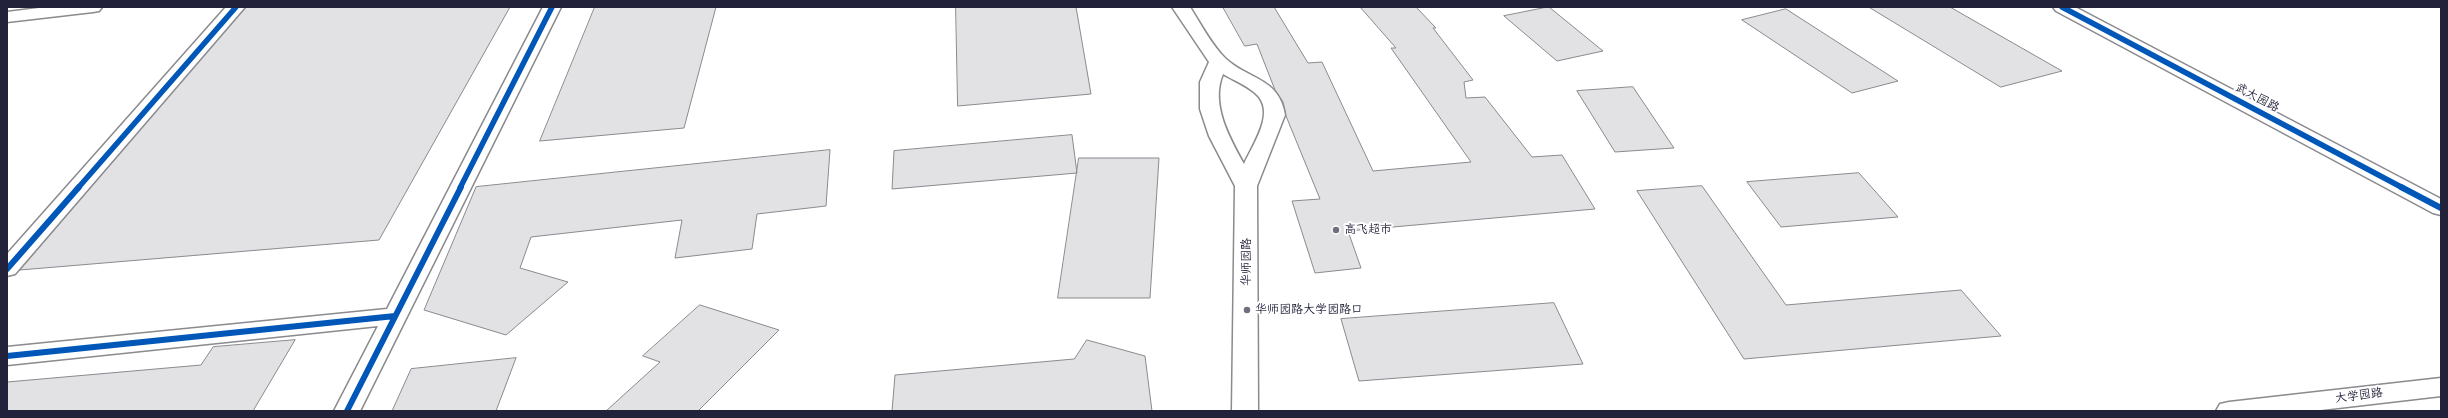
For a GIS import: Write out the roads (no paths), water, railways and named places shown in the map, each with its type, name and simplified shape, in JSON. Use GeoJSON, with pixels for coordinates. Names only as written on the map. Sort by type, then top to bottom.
{"type":"FeatureCollection","features":[{"type":"Feature","properties":{"kind":"street"},"geometry":{"type":"LineString","coordinates":[[7,18],[93,7]]}},
{"type":"Feature","properties":{"kind":"street"},"geometry":{"type":"LineString","coordinates":[[7,269],[236,7]]}},
{"type":"Feature","properties":{"kind":"street"},"geometry":{"type":"LineString","coordinates":[[347,411],[552,7]]}},
{"type":"Feature","properties":{"kind":"street"},"geometry":{"type":"LineString","coordinates":[[1181,7],[1219,62],[1267,92],[1275,106],[1275,115],[1246,186]]}},
{"type":"Feature","properties":{"kind":"street","name":"武大园路"},"geometry":{"type":"LineString","coordinates":[[2062,7],[2441,208]]}},
{"type":"Feature","properties":{"kind":"street"},"geometry":{"type":"LineString","coordinates":[[1219,62],[1210,81],[1209,109],[1230,156],[1246,186]]}},
{"type":"Feature","properties":{"kind":"street","name":"华师园路"},"geometry":{"type":"LineString","coordinates":[[1245,411],[1246,186]]}},
{"type":"Feature","properties":{"kind":"street"},"geometry":{"type":"LineString","coordinates":[[7,356],[395,316]]}},
{"type":"Feature","properties":{"kind":"street","name":"大学园路"},"geometry":{"type":"LineString","coordinates":[[2230,411],[2441,387]]}},
{"type":"Feature","properties":{"kind":"place","name":"高飞超市"},"geometry":{"type":"Point","coordinates":[1336,230]}},
{"type":"Feature","properties":{"kind":"place","name":"华师园路大学园路口"},"geometry":{"type":"Point","coordinates":[1247,310]}}]}
